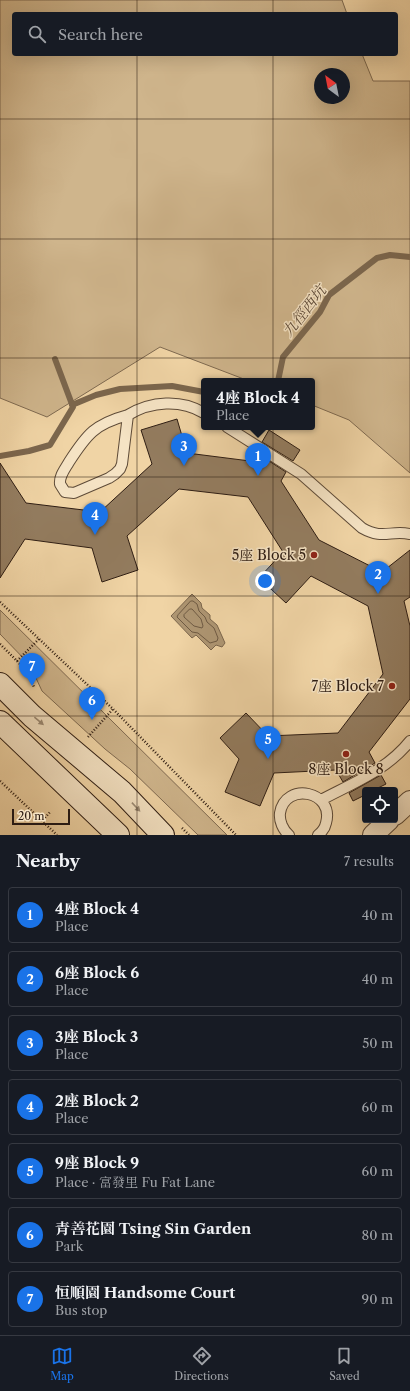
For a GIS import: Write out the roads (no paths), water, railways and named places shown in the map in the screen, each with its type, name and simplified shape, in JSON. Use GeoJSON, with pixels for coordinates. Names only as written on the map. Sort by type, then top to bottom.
{"type":"FeatureCollection","features":[{"type":"Feature","properties":{"kind":"main road"},"geometry":{"type":"LineString","coordinates":[[0,684],[32,716],[122,792],[163,835]]}},
{"type":"Feature","properties":{"kind":"main road"},"geometry":{"type":"LineString","coordinates":[[0,722],[118,835]]}},
{"type":"Feature","properties":{"kind":"street"},"geometry":{"type":"LineString","coordinates":[[398,812],[410,801]]}},
{"type":"Feature","properties":{"kind":"street"},"geometry":{"type":"LineString","coordinates":[[372,835],[386,823]]}},
{"type":"Feature","properties":{"kind":"lane"},"geometry":{"type":"LineString","coordinates":[[128,415],[122,464],[120,469],[109,478],[74,493],[65,492],[60,484],[61,475],[83,441],[103,424],[148,406],[162,404],[188,406],[201,412]]}},
{"type":"Feature","properties":{"kind":"lane"},"geometry":{"type":"LineString","coordinates":[[232,430],[301,474],[362,528],[372,533],[382,535],[403,533],[410,534]]}},
{"type":"Feature","properties":{"kind":"lane"},"geometry":{"type":"LineString","coordinates":[[321,800],[384,767],[403,751],[410,741]]}},
{"type":"Feature","properties":{"kind":"lane"},"geometry":{"type":"LineString","coordinates":[[289,835],[282,827],[280,820],[283,805],[287,799],[293,795],[308,793],[315,795],[321,800],[327,813],[325,827],[318,835]]}},
{"type":"Feature","properties":{"kind":"water"},"geometry":{"type":"Polygon","coordinates":[[[192,594],[201,603],[202,608],[210,615],[210,619],[217,625],[225,643],[222,647],[216,645],[211,650],[196,635],[192,638],[171,616],[192,594]]]}},
{"type":"Feature","properties":{"kind":"waterway","name":"九徑西坑"},"geometry":{"type":"LineString","coordinates":[[279,378],[283,357],[320,312],[329,295],[377,258],[390,255],[410,257]]}},
{"type":"Feature","properties":{"kind":"waterway"},"geometry":{"type":"LineString","coordinates":[[0,456],[29,451],[50,445],[73,407],[55,359]]}},
{"type":"Feature","properties":{"kind":"waterway"},"geometry":{"type":"LineString","coordinates":[[72,405],[96,395],[120,389],[172,386],[201,391]]}},
{"type":"Feature","properties":{"kind":"place","name":"3座 Block 3"},"geometry":{"type":"Point","coordinates":[184,466]}},
{"type":"Feature","properties":{"kind":"place","name":"4座 Block 4"},"geometry":{"type":"Point","coordinates":[258,476]}},
{"type":"Feature","properties":{"kind":"place","name":"2座 Block 2"},"geometry":{"type":"Point","coordinates":[95,535]}},
{"type":"Feature","properties":{"kind":"place","name":"5座 Block 5"},"geometry":{"type":"Point","coordinates":[314,555]}},
{"type":"Feature","properties":{"kind":"place","name":"6座 Block 6"},"geometry":{"type":"Point","coordinates":[378,594]}},
{"type":"Feature","properties":{"kind":"place","name":"恒順園 Handsome Court"},"geometry":{"type":"Point","coordinates":[32,686]}},
{"type":"Feature","properties":{"kind":"place","name":"7座 Block 7"},"geometry":{"type":"Point","coordinates":[392,686]}},
{"type":"Feature","properties":{"kind":"place","name":"青善花園 Tsing Sin Garden"},"geometry":{"type":"Point","coordinates":[92,720]}},
{"type":"Feature","properties":{"kind":"place","name":"8座 Block 8"},"geometry":{"type":"Point","coordinates":[346,754]}},
{"type":"Feature","properties":{"kind":"place","name":"9座 Block 9"},"geometry":{"type":"Point","coordinates":[268,759]}}]}
